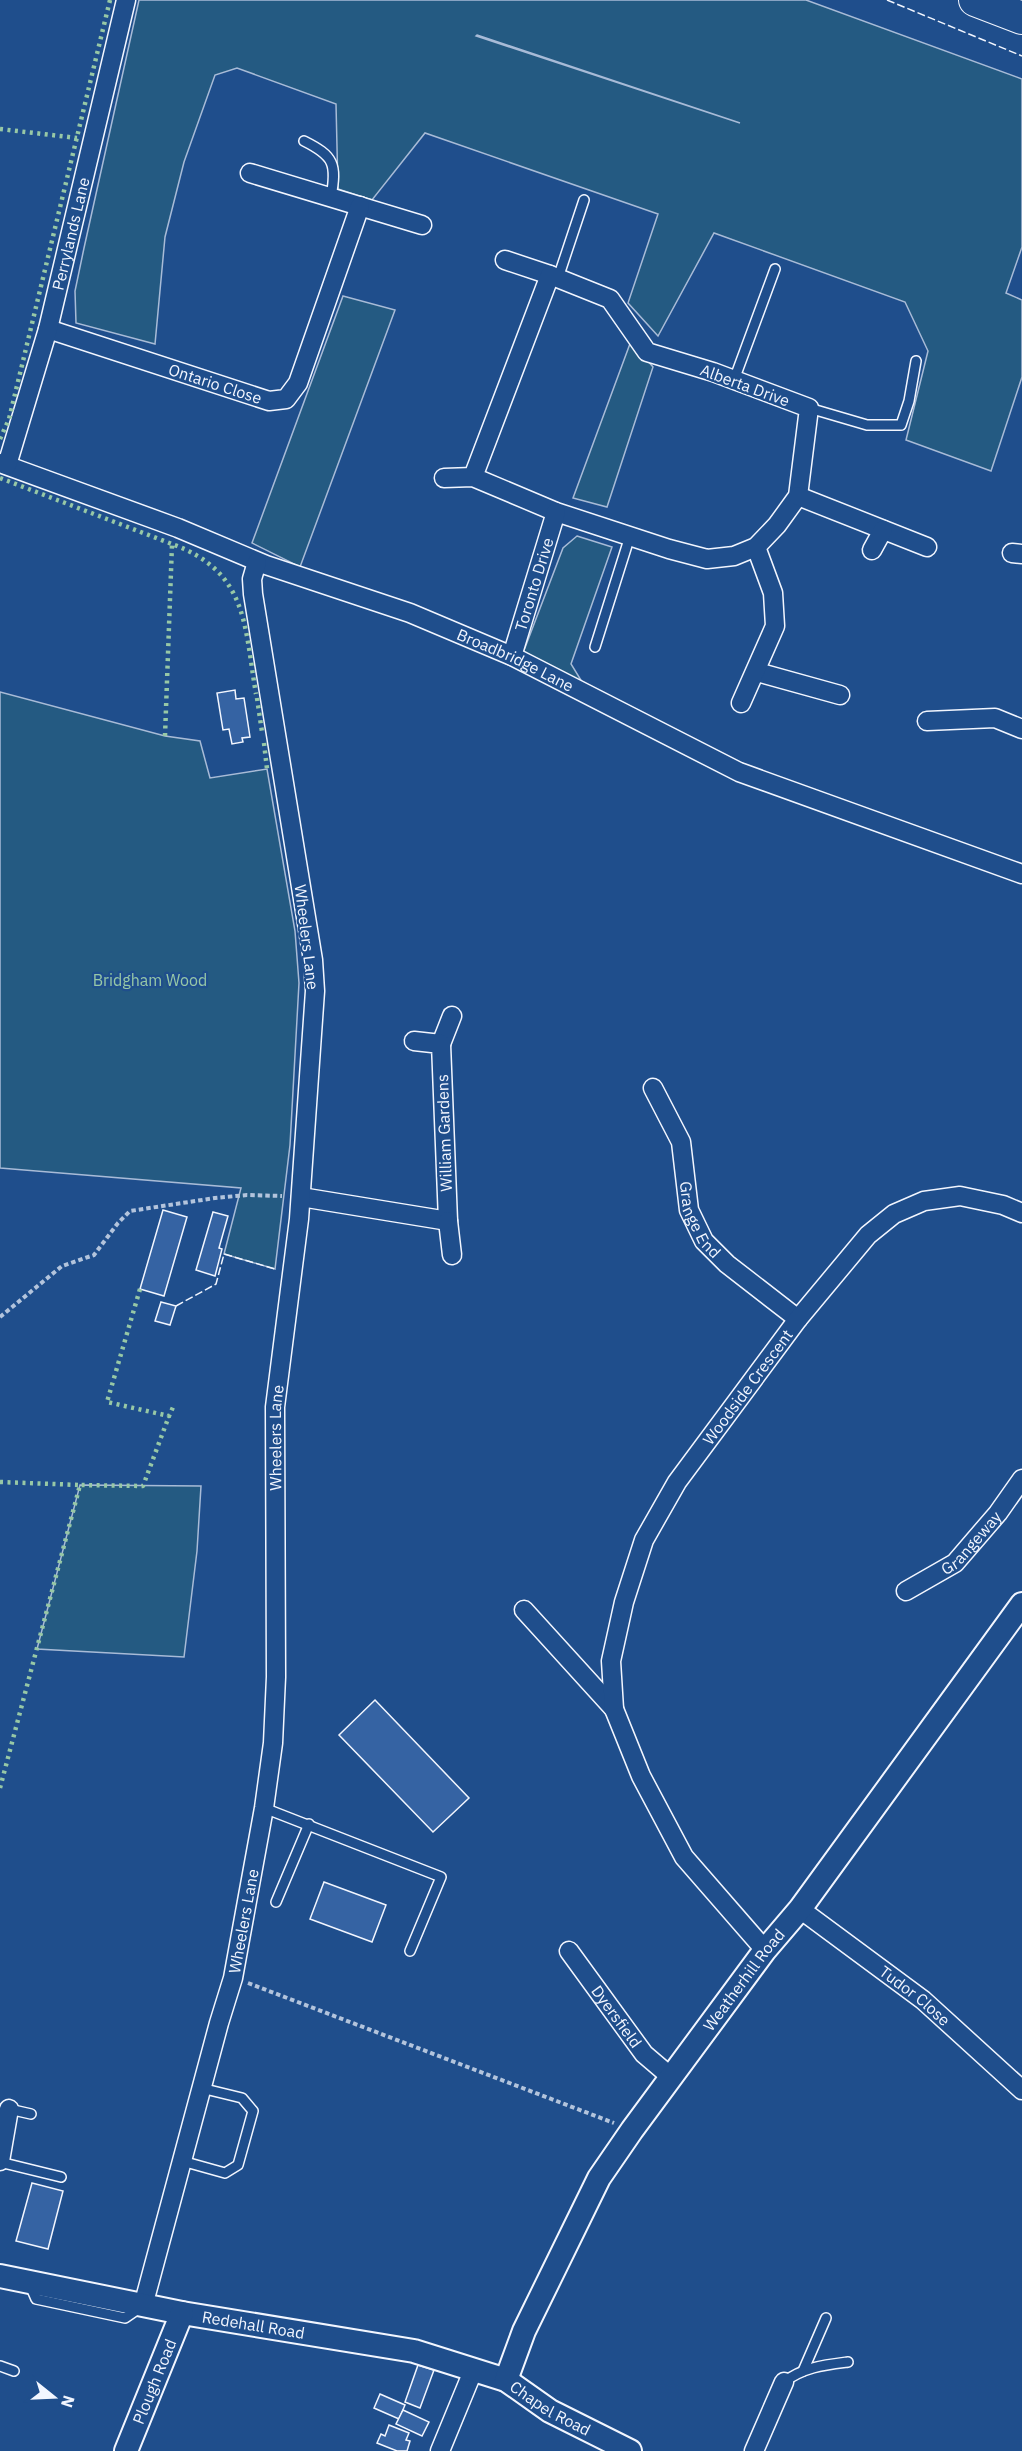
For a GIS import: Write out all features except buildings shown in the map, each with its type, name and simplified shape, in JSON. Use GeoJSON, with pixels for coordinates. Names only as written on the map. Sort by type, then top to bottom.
{"type":"FeatureCollection","features":[{"type":"Feature","properties":{"kind":"highway"},"geometry":{"type":"LineString","coordinates":[[975,0],[1022,18]]}},
{"type":"Feature","properties":{"kind":"street","name":"Perrylands Lane"},"geometry":{"type":"LineString","coordinates":[[4,464],[48,329],[126,0]]}},
{"type":"Feature","properties":{"kind":"street"},"geometry":{"type":"LineString","coordinates":[[250,173],[422,225]]}},
{"type":"Feature","properties":{"kind":"street","name":"Ontario Close"},"geometry":{"type":"LineString","coordinates":[[48,329],[269,401],[286,399],[298,383],[360,206]]}},
{"type":"Feature","properties":{"kind":"street"},"geometry":{"type":"LineString","coordinates":[[473,477],[554,277],[505,260]]}},
{"type":"Feature","properties":{"kind":"street","name":"Alberta Drive"},"geometry":{"type":"LineString","coordinates":[[444,478],[473,477],[556,512],[707,559],[734,556],[756,547],[777,525],[798,496],[809,408],[734,380],[647,352],[610,299],[554,277]]}},
{"type":"Feature","properties":{"kind":"street","name":"Broadbridge Lane"},"geometry":{"type":"LineString","coordinates":[[4,464],[178,528],[257,562],[410,613],[512,656],[739,772],[1022,874]]}},
{"type":"Feature","properties":{"kind":"street"},"geometry":{"type":"LineString","coordinates":[[798,496],[927,547]]}},
{"type":"Feature","properties":{"kind":"street","name":"Toronto Drive"},"geometry":{"type":"LineString","coordinates":[[512,656],[556,512]]}},
{"type":"Feature","properties":{"kind":"street"},"geometry":{"type":"LineString","coordinates":[[872,550],[883,530]]}},
{"type":"Feature","properties":{"kind":"street"},"geometry":{"type":"LineString","coordinates":[[741,703],[757,672],[775,626],[773,593],[756,547]]}},
{"type":"Feature","properties":{"kind":"street","name":"Wheelers Lane"},"geometry":{"type":"LineString","coordinates":[[143,2306],[233,1978],[264,1808],[273,1743],[276,1677],[276,1390],[301,1197],[314,1007],[314,974],[255,607],[252,579],[257,562]]}},
{"type":"Feature","properties":{"kind":"street"},"geometry":{"type":"LineString","coordinates":[[757,672],[840,695]]}},
{"type":"Feature","properties":{"kind":"street"},"geometry":{"type":"LineString","coordinates":[[927,721],[995,718],[1022,729]]}},
{"type":"Feature","properties":{"kind":"street","name":"William Gardens"},"geometry":{"type":"LineString","coordinates":[[452,1016],[441,1044],[448,1221],[452,1255]]}},
{"type":"Feature","properties":{"kind":"street"},"geometry":{"type":"LineString","coordinates":[[414,1041],[441,1044]]}},
{"type":"Feature","properties":{"kind":"street","name":"Grange End"},"geometry":{"type":"LineString","coordinates":[[653,1088],[681,1142],[689,1210],[704,1241],[727,1264],[798,1319]]}},
{"type":"Feature","properties":{"kind":"street"},"geometry":{"type":"LineString","coordinates":[[301,1197],[448,1221]]}},
{"type":"Feature","properties":{"kind":"street","name":"Woodside Crescent"},"geometry":{"type":"LineString","coordinates":[[765,1950],[684,1857],[641,1776],[614,1709],[611,1661],[624,1602],[644,1540],[677,1482],[798,1319],[868,1235],[894,1214],[924,1201],[960,1197],[1003,1205],[1022,1213]]}},
{"type":"Feature","properties":{"kind":"street","name":"Grangeway"},"geometry":{"type":"LineString","coordinates":[[906,1591],[955,1563],[998,1513],[1022,1479]]}},
{"type":"Feature","properties":{"kind":"street","name":"Weatherhill Road"},"geometry":{"type":"LineString","coordinates":[[506,2380],[524,2331],[599,2178],[765,1950],[800,1909],[1022,1604]]}},
{"type":"Feature","properties":{"kind":"street","name":"Woodside Crescent"},"geometry":{"type":"LineString","coordinates":[[524,1610],[614,1709]]}},
{"type":"Feature","properties":{"kind":"street","name":"Tudor Close"},"geometry":{"type":"LineString","coordinates":[[800,1909],[923,2000],[1022,2090]]}},
{"type":"Feature","properties":{"kind":"street","name":"Dyersfield"},"geometry":{"type":"LineString","coordinates":[[569,1950],[644,2054],[671,2077]]}},
{"type":"Feature","properties":{"kind":"street"},"geometry":{"type":"LineString","coordinates":[[0,2162],[9,2109]]}},
{"type":"Feature","properties":{"kind":"street","name":"Redehall Road"},"geometry":{"type":"LineString","coordinates":[[0,2276],[143,2306],[414,2351],[506,2380]]}},
{"type":"Feature","properties":{"kind":"street","name":"Plough Road"},"geometry":{"type":"LineString","coordinates":[[126,2451],[182,2313]]}},
{"type":"Feature","properties":{"kind":"street"},"geometry":{"type":"LineString","coordinates":[[440,2451],[473,2371]]}},
{"type":"Feature","properties":{"kind":"street","name":"Chapel Road"},"geometry":{"type":"LineString","coordinates":[[506,2380],[550,2411],[630,2451]]}},
{"type":"Feature","properties":{"kind":"street"},"geometry":{"type":"LineString","coordinates":[[754,2451],[784,2382]]}},
{"type":"Feature","properties":{"kind":"lane"},"geometry":{"type":"LineString","coordinates":[[304,141],[319,148],[333,161],[331,197]]}},
{"type":"Feature","properties":{"kind":"lane"},"geometry":{"type":"LineString","coordinates":[[554,277],[584,200]]}},
{"type":"Feature","properties":{"kind":"lane"},"geometry":{"type":"LineString","coordinates":[[734,380],[775,269]]}},
{"type":"Feature","properties":{"kind":"lane"},"geometry":{"type":"LineString","coordinates":[[809,408],[867,425],[901,425],[909,401],[916,361]]}},
{"type":"Feature","properties":{"kind":"lane"},"geometry":{"type":"LineString","coordinates":[[595,647],[630,536]]}},
{"type":"Feature","properties":{"kind":"lane"},"geometry":{"type":"LineString","coordinates":[[264,1808],[441,1877],[410,1951]]}},
{"type":"Feature","properties":{"kind":"lane"},"geometry":{"type":"LineString","coordinates":[[276,1902],[309,1824]]}},
{"type":"Feature","properties":{"kind":"lane"},"geometry":{"type":"LineString","coordinates":[[182,2161],[225,2173],[238,2165],[253,2111],[242,2098],[201,2088]]}},
{"type":"Feature","properties":{"kind":"lane"},"geometry":{"type":"LineString","coordinates":[[9,2109],[31,2114]]}},
{"type":"Feature","properties":{"kind":"lane"},"geometry":{"type":"LineString","coordinates":[[0,2162],[61,2177]]}},
{"type":"Feature","properties":{"kind":"lane"},"geometry":{"type":"LineString","coordinates":[[803,2371],[826,2318]]}},
{"type":"Feature","properties":{"kind":"lane"},"geometry":{"type":"LineString","coordinates":[[784,2382],[814,2366],[848,2362]]}},
{"type":"Feature","properties":{"kind":"lane"},"geometry":{"type":"LineString","coordinates":[[0,2366],[14,2371]]}},
{"type":"Feature","properties":{"kind":"path"},"geometry":{"type":"LineString","coordinates":[[0,1317],[62,1266],[94,1255],[118,1222],[130,1211],[247,1195],[301,1197]]}},
{"type":"Feature","properties":{"kind":"path"},"geometry":{"type":"LineString","coordinates":[[233,1978],[632,2130]]}},
{"type":"Feature","properties":{"kind":"green space"},"geometry":{"type":"Polygon","coordinates":[[[139,0],[806,0],[1022,79],[1022,247],[1006,293],[1022,300],[1022,377],[991,471],[906,440],[928,351],[905,302],[714,233],[658,336],[628,303],[658,214],[425,133],[372,200],[338,189],[336,104],[237,68],[215,75],[184,162],[165,237],[155,344],[76,323],[75,291],[139,0]],[[477,35],[476,36],[740,123],[477,35]]]}},
{"type":"Feature","properties":{"kind":"green space"},"geometry":{"type":"Polygon","coordinates":[[[343,296],[395,310],[300,567],[252,543],[343,296]]]}},
{"type":"Feature","properties":{"kind":"green space"},"geometry":{"type":"Polygon","coordinates":[[[631,341],[653,367],[607,507],[573,498],[631,341]]]}},
{"type":"Feature","properties":{"kind":"green space"},"geometry":{"type":"Polygon","coordinates":[[[577,536],[612,547],[571,664],[590,695],[523,653],[563,548],[577,536]]]}},
{"type":"Feature","properties":{"kind":"green space","name":"Bridgham Wood"},"geometry":{"type":"Polygon","coordinates":[[[0,692],[165,736],[200,741],[210,778],[267,769],[295,931],[299,983],[290,1145],[275,1269],[224,1254],[241,1188],[0,1168],[0,692]]]}},
{"type":"Feature","properties":{"kind":"green space"},"geometry":{"type":"Polygon","coordinates":[[[80,1485],[201,1486],[197,1551],[184,1657],[37,1649],[80,1485]]]}},
{"type":"Feature","properties":{"kind":"hedge"},"geometry":{"type":"LineString","coordinates":[[0,439],[9,419],[110,0]]}},
{"type":"Feature","properties":{"kind":"hedge"},"geometry":{"type":"LineString","coordinates":[[0,129],[77,138]]}},
{"type":"Feature","properties":{"kind":"hedge"},"geometry":{"type":"LineString","coordinates":[[0,478],[172,544]]}},
{"type":"Feature","properties":{"kind":"hedge"},"geometry":{"type":"LineString","coordinates":[[165,736],[172,544],[197,556],[216,569],[229,585],[244,623],[256,694]]}},
{"type":"Feature","properties":{"kind":"hedge"},"geometry":{"type":"LineString","coordinates":[[257,698],[262,732]]}},
{"type":"Feature","properties":{"kind":"hedge"},"geometry":{"type":"LineString","coordinates":[[264,743],[267,769]]}},
{"type":"Feature","properties":{"kind":"hedge"},"geometry":{"type":"LineString","coordinates":[[140,1289],[107,1402],[169,1416],[174,1405]]}},
{"type":"Feature","properties":{"kind":"hedge"},"geometry":{"type":"LineString","coordinates":[[0,1788],[80,1485],[143,1486],[169,1416]]}},
{"type":"Feature","properties":{"kind":"hedge"},"geometry":{"type":"LineString","coordinates":[[0,1482],[80,1485]]}},
{"type":"Feature","properties":{"kind":"fence"},"geometry":{"type":"LineString","coordinates":[[887,0],[1022,56]]}},
{"type":"Feature","properties":{"kind":"fence"},"geometry":{"type":"LineString","coordinates":[[176,1306],[216,1284],[224,1254],[275,1269]]}}]}
